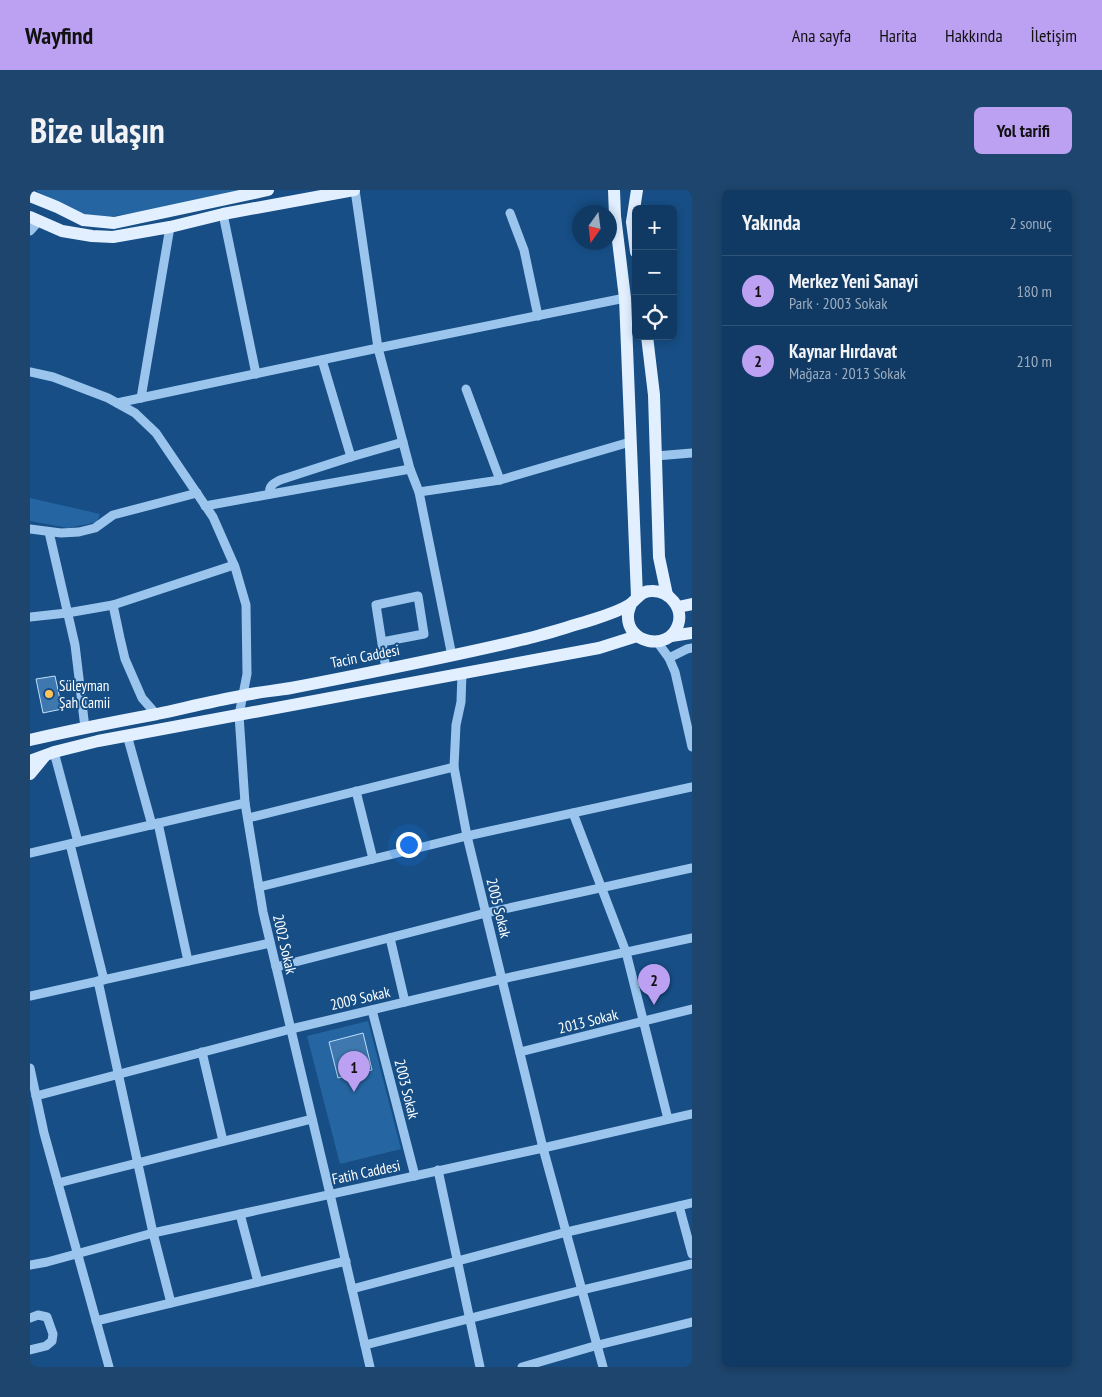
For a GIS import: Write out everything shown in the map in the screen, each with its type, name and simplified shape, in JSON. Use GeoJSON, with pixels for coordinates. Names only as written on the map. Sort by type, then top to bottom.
{"type":"FeatureCollection","features":[{"type":"Feature","properties":{"kind":"main road"},"geometry":{"type":"LineString","coordinates":[[30,196],[83,220],[114,223],[268,190]]}},
{"type":"Feature","properties":{"kind":"main road"},"geometry":{"type":"LineString","coordinates":[[35,219],[62,230],[92,236],[114,237],[170,227],[223,214],[354,190]]}},
{"type":"Feature","properties":{"kind":"main road"},"geometry":{"type":"LineString","coordinates":[[614,190],[615,216],[625,298],[630,442],[634,600],[628,615],[630,627],[637,636],[647,642],[658,642],[668,639],[674,632],[680,616],[678,607],[668,594],[659,557],[654,395],[647,340]]}},
{"type":"Feature","properties":{"kind":"main road"},"geometry":{"type":"LineString","coordinates":[[636,250],[632,222],[637,190]]}},
{"type":"Feature","properties":{"kind":"main road","name":"Tacin Caddesi"},"geometry":{"type":"LineString","coordinates":[[30,740],[242,695],[290,688],[452,656],[545,634],[609,614],[644,592],[652,591],[668,594]]}},
{"type":"Feature","properties":{"kind":"main road"},"geometry":{"type":"LineString","coordinates":[[678,607],[692,604]]}},
{"type":"Feature","properties":{"kind":"main road"},"geometry":{"type":"LineString","coordinates":[[670,636],[692,633]]}},
{"type":"Feature","properties":{"kind":"main road"},"geometry":{"type":"LineString","coordinates":[[30,761],[50,753],[127,736],[599,648],[637,636]]}},
{"type":"Feature","properties":{"kind":"main road"},"geometry":{"type":"LineString","coordinates":[[30,774],[50,753]]}},
{"type":"Feature","properties":{"kind":"street"},"geometry":{"type":"LineString","coordinates":[[354,190],[378,348],[410,469],[419,492],[452,656]]}},
{"type":"Feature","properties":{"kind":"street"},"geometry":{"type":"LineString","coordinates":[[510,213],[524,250],[538,316]]}},
{"type":"Feature","properties":{"kind":"street"},"geometry":{"type":"LineString","coordinates":[[223,214],[256,374]]}},
{"type":"Feature","properties":{"kind":"street"},"geometry":{"type":"LineString","coordinates":[[30,230],[35,219]]}},
{"type":"Feature","properties":{"kind":"street"},"geometry":{"type":"LineString","coordinates":[[140,398],[170,227]]}},
{"type":"Feature","properties":{"kind":"street"},"geometry":{"type":"LineString","coordinates":[[117,403],[625,298]]}},
{"type":"Feature","properties":{"kind":"street"},"geometry":{"type":"LineString","coordinates":[[322,360],[351,457]]}},
{"type":"Feature","properties":{"kind":"street","name":"2002 Sokak"},"geometry":{"type":"LineString","coordinates":[[30,372],[54,377],[108,398],[134,413],[156,433],[213,517],[234,565],[246,605],[247,674],[239,715],[246,803],[263,912],[370,1367]]}},
{"type":"Feature","properties":{"kind":"street"},"geometry":{"type":"LineString","coordinates":[[466,389],[500,480]]}},
{"type":"Feature","properties":{"kind":"street"},"geometry":{"type":"LineString","coordinates":[[270,494],[272,484],[280,480],[403,442]]}},
{"type":"Feature","properties":{"kind":"street"},"geometry":{"type":"LineString","coordinates":[[419,492],[500,480],[630,442]]}},
{"type":"Feature","properties":{"kind":"street"},"geometry":{"type":"LineString","coordinates":[[656,456],[692,453]]}},
{"type":"Feature","properties":{"kind":"street"},"geometry":{"type":"LineString","coordinates":[[206,506],[410,469]]}},
{"type":"Feature","properties":{"kind":"street"},"geometry":{"type":"LineString","coordinates":[[30,529],[61,534],[79,532],[95,528],[113,514],[197,493]]}},
{"type":"Feature","properties":{"kind":"street"},"geometry":{"type":"LineString","coordinates":[[49,532],[75,645],[84,728]]}},
{"type":"Feature","properties":{"kind":"street"},"geometry":{"type":"LineString","coordinates":[[30,617],[114,605],[234,565]]}},
{"type":"Feature","properties":{"kind":"street"},"geometry":{"type":"LineString","coordinates":[[382,642],[424,634],[418,596],[376,605],[386,669]]}},
{"type":"Feature","properties":{"kind":"street"},"geometry":{"type":"LineString","coordinates":[[114,605],[126,659],[142,698],[156,714]]}},
{"type":"Feature","properties":{"kind":"street"},"geometry":{"type":"LineString","coordinates":[[658,642],[669,658],[675,672],[692,747]]}},
{"type":"Feature","properties":{"kind":"street"},"geometry":{"type":"LineString","coordinates":[[669,658],[692,648]]}},
{"type":"Feature","properties":{"kind":"street","name":"2005 Sokak"},"geometry":{"type":"LineString","coordinates":[[462,673],[461,702],[456,725],[454,767],[466,836],[544,1148],[603,1367]]}},
{"type":"Feature","properties":{"kind":"street"},"geometry":{"type":"LineString","coordinates":[[127,736],[155,824],[188,961]]}},
{"type":"Feature","properties":{"kind":"street"},"geometry":{"type":"LineString","coordinates":[[50,753],[74,843],[119,1074],[171,1303]]}},
{"type":"Feature","properties":{"kind":"street"},"geometry":{"type":"LineString","coordinates":[[248,818],[454,767]]}},
{"type":"Feature","properties":{"kind":"street"},"geometry":{"type":"LineString","coordinates":[[259,887],[466,836],[692,787]]}},
{"type":"Feature","properties":{"kind":"street"},"geometry":{"type":"LineString","coordinates":[[356,791],[373,859]]}},
{"type":"Feature","properties":{"kind":"street"},"geometry":{"type":"LineString","coordinates":[[30,853],[246,803]]}},
{"type":"Feature","properties":{"kind":"street"},"geometry":{"type":"LineString","coordinates":[[572,813],[626,952],[668,1119]]}},
{"type":"Feature","properties":{"kind":"street"},"geometry":{"type":"LineString","coordinates":[[276,967],[486,913],[692,868]]}},
{"type":"Feature","properties":{"kind":"street"},"geometry":{"type":"LineString","coordinates":[[390,938],[405,1002]]}},
{"type":"Feature","properties":{"kind":"street","name":"2009 Sokak"},"geometry":{"type":"LineString","coordinates":[[36,1096],[291,1029],[502,979],[692,938]]}},
{"type":"Feature","properties":{"kind":"street"},"geometry":{"type":"LineString","coordinates":[[30,996],[270,943]]}},
{"type":"Feature","properties":{"kind":"street","name":"2013 Sokak"},"geometry":{"type":"LineString","coordinates":[[520,1052],[692,1009]]}},
{"type":"Feature","properties":{"kind":"street","name":"2003 Sokak"},"geometry":{"type":"LineString","coordinates":[[372,1010],[415,1176]]}},
{"type":"Feature","properties":{"kind":"street"},"geometry":{"type":"LineString","coordinates":[[202,1052],[223,1141]]}},
{"type":"Feature","properties":{"kind":"street"},"geometry":{"type":"LineString","coordinates":[[30,1068],[44,1132],[109,1367]]}},
{"type":"Feature","properties":{"kind":"street","name":"Fatih Caddesi"},"geometry":{"type":"LineString","coordinates":[[48,1262],[154,1233],[692,1114]]}},
{"type":"Feature","properties":{"kind":"street"},"geometry":{"type":"LineString","coordinates":[[58,1184],[312,1118]]}},
{"type":"Feature","properties":{"kind":"street"},"geometry":{"type":"LineString","coordinates":[[438,1170],[480,1367]]}},
{"type":"Feature","properties":{"kind":"street"},"geometry":{"type":"LineString","coordinates":[[352,1289],[567,1232],[692,1203]]}},
{"type":"Feature","properties":{"kind":"street"},"geometry":{"type":"LineString","coordinates":[[679,1206],[692,1254]]}},
{"type":"Feature","properties":{"kind":"street"},"geometry":{"type":"LineString","coordinates":[[240,1214],[258,1282]]}},
{"type":"Feature","properties":{"kind":"street"},"geometry":{"type":"LineString","coordinates":[[96,1321],[346,1261]]}},
{"type":"Feature","properties":{"kind":"street"},"geometry":{"type":"LineString","coordinates":[[30,1264],[48,1262]]}},
{"type":"Feature","properties":{"kind":"street"},"geometry":{"type":"LineString","coordinates":[[30,1271],[48,1262]]}},
{"type":"Feature","properties":{"kind":"street"},"geometry":{"type":"LineString","coordinates":[[365,1345],[692,1264]]}},
{"type":"Feature","properties":{"kind":"street"},"geometry":{"type":"LineString","coordinates":[[30,1318],[38,1315],[47,1317],[52,1341],[46,1346],[30,1350]]}},
{"type":"Feature","properties":{"kind":"street"},"geometry":{"type":"LineString","coordinates":[[522,1367],[598,1345],[692,1322]]}},
{"type":"Feature","properties":{"kind":"shaded area"},"geometry":{"type":"Polygon","coordinates":[[[35,190],[247,190],[153,210],[102,218],[82,215],[35,190]]]}},
{"type":"Feature","properties":{"kind":"shaded area"},"geometry":{"type":"Polygon","coordinates":[[[30,498],[100,514],[97,522],[68,528],[30,521],[30,498]]]}},
{"type":"Feature","properties":{"kind":"shaded area"},"geometry":{"type":"Polygon","coordinates":[[[368,1021],[401,1149],[340,1164],[307,1036],[368,1021]]]}},
{"type":"Feature","properties":{"kind":"building","name":"Süleyman Şah Camii"},"geometry":{"type":"Polygon","coordinates":[[[55,676],[62,709],[43,713],[36,679],[55,676]]]}},
{"type":"Feature","properties":{"kind":"building"},"geometry":{"type":"Polygon","coordinates":[[[363,1033],[372,1070],[338,1078],[329,1042],[363,1033]]]}},
{"type":"Feature","properties":{"kind":"place","name":"Süleyman Şah Camii"},"geometry":{"type":"Point","coordinates":[49,694]}},
{"type":"Feature","properties":{"kind":"place","name":"Kaynar Hırdavat"},"geometry":{"type":"Point","coordinates":[654,1005]}},
{"type":"Feature","properties":{"kind":"place","name":"Merkez Yeni Sanayi"},"geometry":{"type":"Point","coordinates":[354,1092]}}]}
